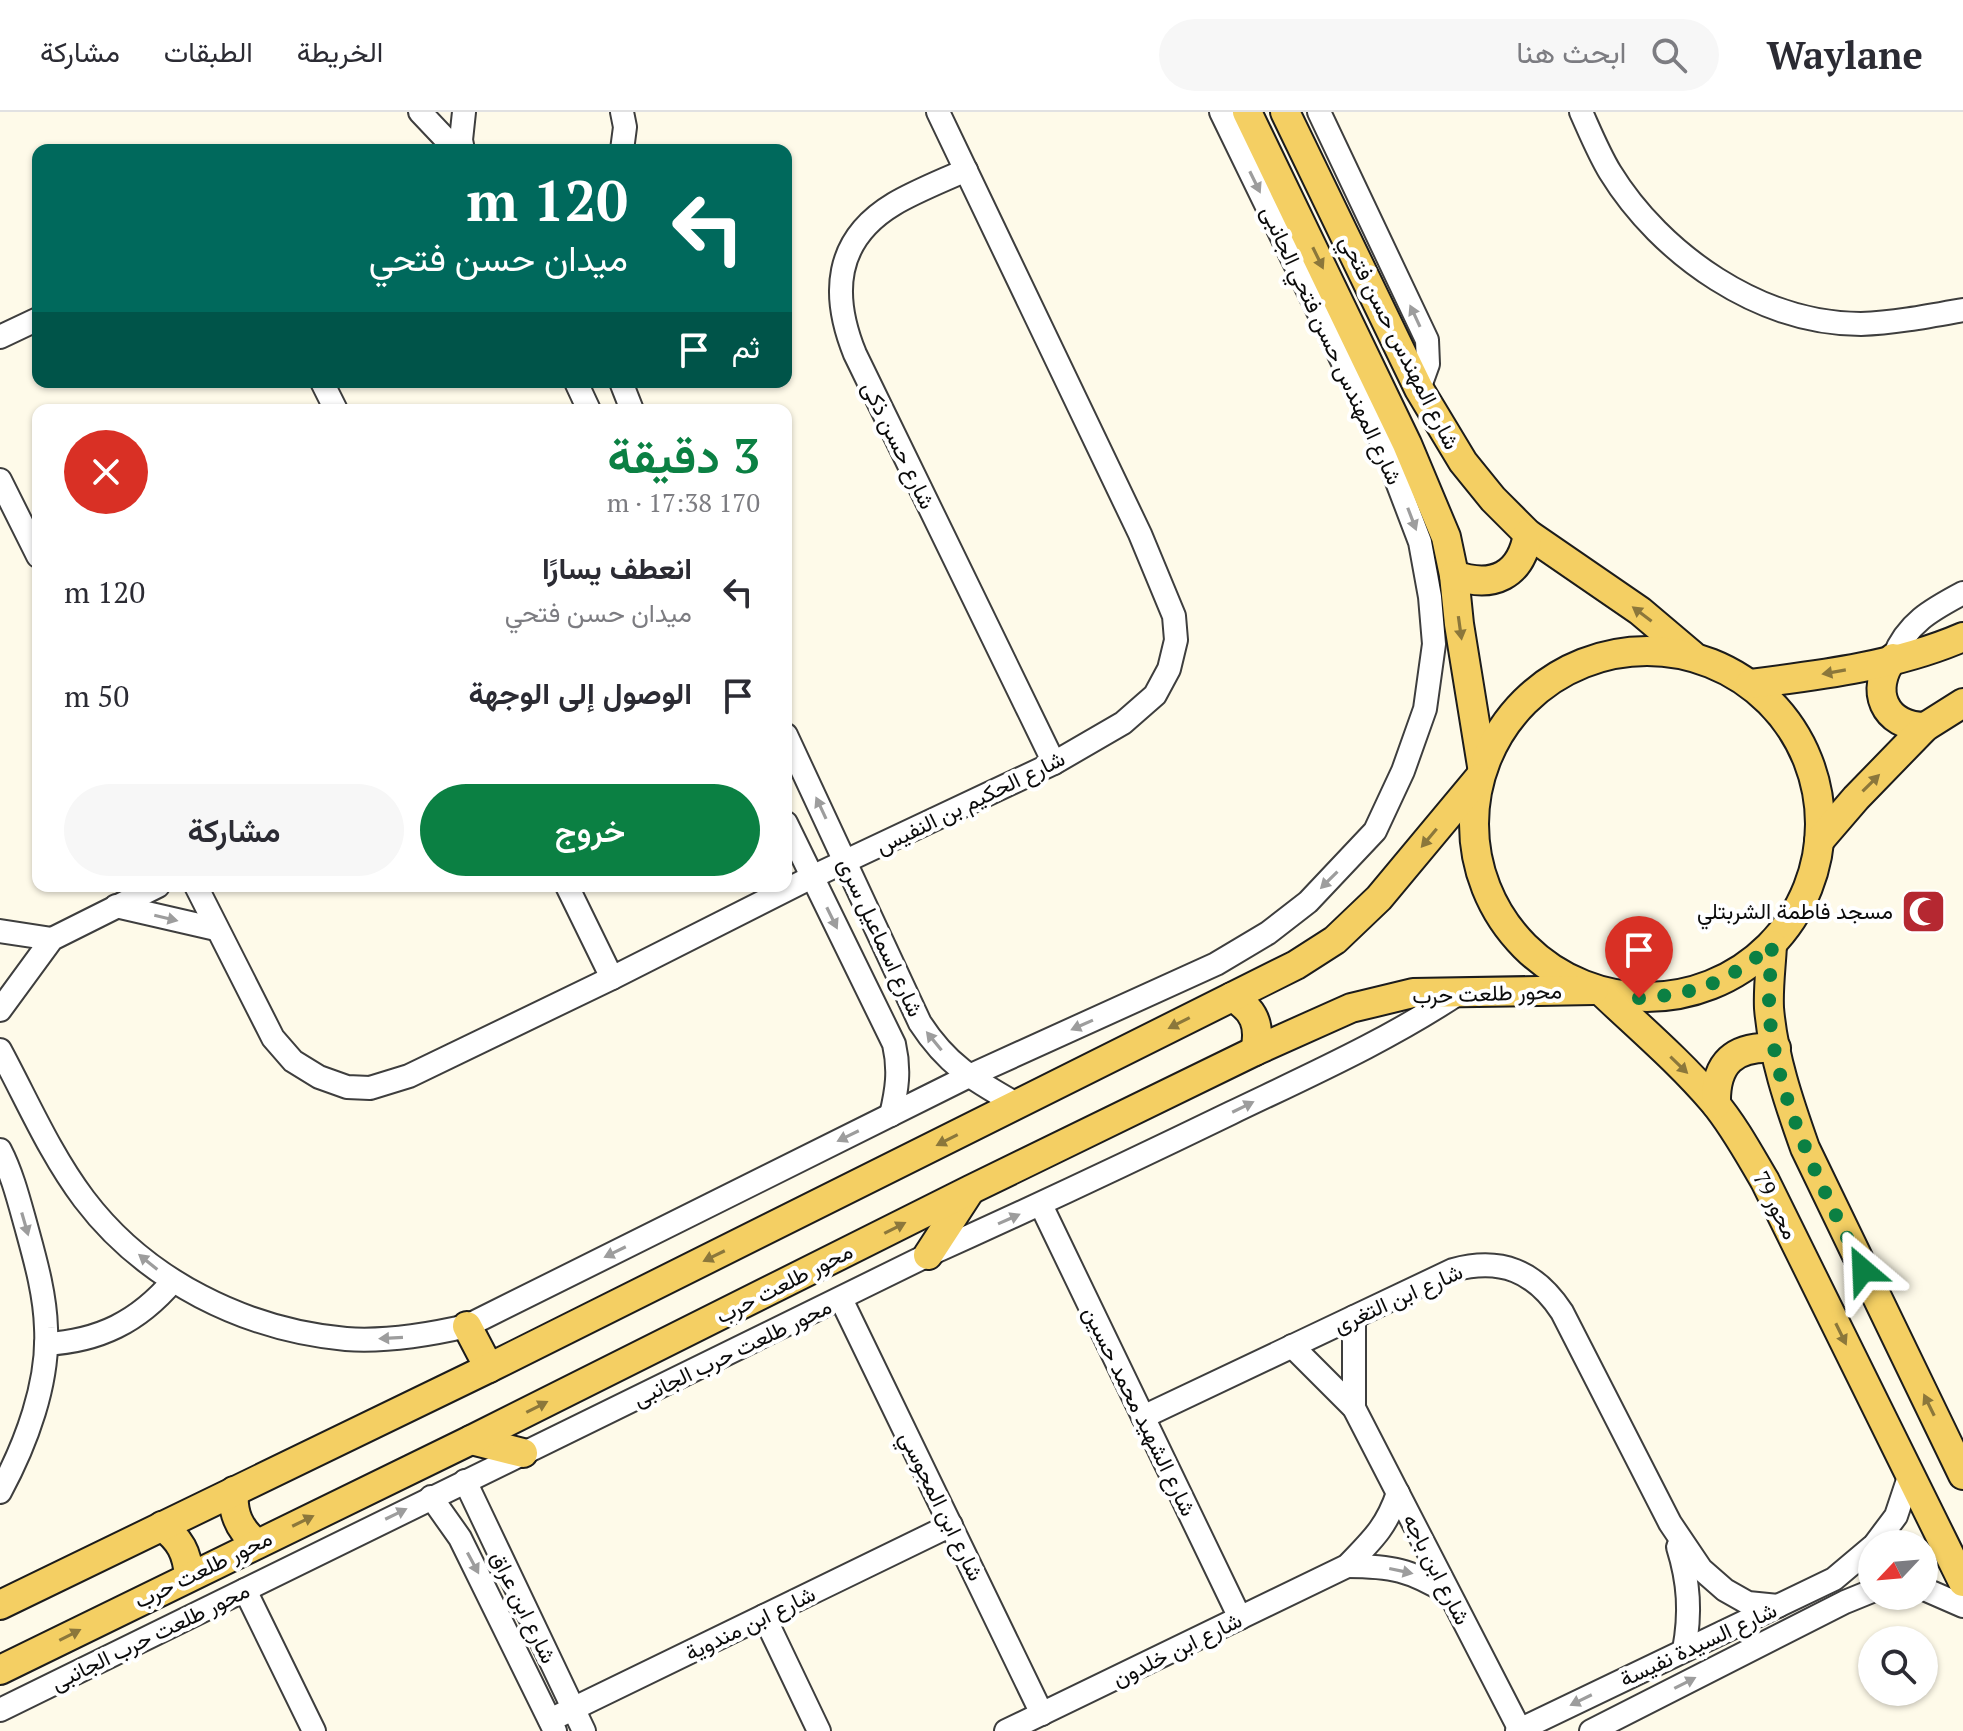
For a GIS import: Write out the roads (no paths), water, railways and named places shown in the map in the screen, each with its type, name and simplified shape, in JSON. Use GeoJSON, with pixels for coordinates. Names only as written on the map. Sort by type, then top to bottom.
{"type":"FeatureCollection","features":[{"type":"Feature","properties":{"kind":"main road","name":"شارع المهندس حسن فتحي"},"geometry":{"type":"LineString","coordinates":[[1247,112],[1355,363],[1430,495],[1446,537],[1481,772]]}},
{"type":"Feature","properties":{"kind":"main road","name":"شارع المهندس حسن فتحي"},"geometry":{"type":"LineString","coordinates":[[1285,112],[1419,389],[1463,462],[1493,499],[1528,534],[1640,611],[1702,663]]}},
{"type":"Feature","properties":{"kind":"main road"},"geometry":{"type":"LineString","coordinates":[[1454,575],[1474,582],[1495,580],[1514,569],[1525,551],[1528,534]]}},
{"type":"Feature","properties":{"kind":"main road"},"geometry":{"type":"LineString","coordinates":[[1750,684],[1821,675],[1924,652],[1963,637]]}},
{"type":"Feature","properties":{"kind":"main road"},"geometry":{"type":"LineString","coordinates":[[0,1605],[489,1368],[1296,965],[1335,940],[1379,898],[1481,772],[1503,725],[1533,692],[1570,667],[1613,653],[1659,650],[1721,667],[1750,684],[1776,708],[1807,759],[1819,805],[1819,841],[1809,884],[1800,906],[1772,945],[1744,969],[1711,986],[1675,996],[1639,998],[1598,991],[1554,971],[1520,943],[1494,907],[1478,866],[1473,822],[1481,772]]}},
{"type":"Feature","properties":{"kind":"main road"},"geometry":{"type":"LineString","coordinates":[[1893,658],[1882,680],[1884,704],[1901,722],[1913,727],[1925,727]]}},
{"type":"Feature","properties":{"kind":"main road"},"geometry":{"type":"LineString","coordinates":[[1819,841],[1925,727],[1963,703]]}},
{"type":"Feature","properties":{"kind":"main road"},"geometry":{"type":"LineString","coordinates":[[1772,945],[1769,1007],[1787,1098],[1810,1160],[1963,1475]]}},
{"type":"Feature","properties":{"kind":"main road","name":"محور طلعت حرب"},"geometry":{"type":"LineString","coordinates":[[0,1670],[471,1440],[970,1190],[1255,1051],[1351,1008],[1413,993],[1598,991]]}},
{"type":"Feature","properties":{"kind":"main road","name":"محور 79"},"geometry":{"type":"LineString","coordinates":[[1598,991],[1687,1072],[1716,1104],[1765,1181],[1963,1582]]}},
{"type":"Feature","properties":{"kind":"main road"},"geometry":{"type":"LineString","coordinates":[[1232,997],[1252,1013],[1257,1025],[1255,1051]]}},
{"type":"Feature","properties":{"kind":"main road"},"geometry":{"type":"LineString","coordinates":[[1716,1104],[1715,1084],[1723,1066],[1737,1053],[1756,1046],[1776,1048]]}},
{"type":"Feature","properties":{"kind":"main road"},"geometry":{"type":"LineString","coordinates":[[928,1255],[970,1190]]}},
{"type":"Feature","properties":{"kind":"main road"},"geometry":{"type":"LineString","coordinates":[[467,1326],[489,1368]]}},
{"type":"Feature","properties":{"kind":"main road"},"geometry":{"type":"LineString","coordinates":[[471,1440],[523,1453]]}},
{"type":"Feature","properties":{"kind":"main road"},"geometry":{"type":"LineString","coordinates":[[234,1491],[235,1515],[247,1536],[256,1543]]}},
{"type":"Feature","properties":{"kind":"main road"},"geometry":{"type":"LineString","coordinates":[[162,1526],[180,1543],[188,1561],[189,1576]]}},
{"type":"Feature","properties":{"kind":"street"},"geometry":{"type":"LineString","coordinates":[[420,112],[450,144]]}},
{"type":"Feature","properties":{"kind":"street"},"geometry":{"type":"LineString","coordinates":[[462,144],[464,112]]}},
{"type":"Feature","properties":{"kind":"street","name":"شارع الحكيم بن النفيس"},"geometry":{"type":"LineString","coordinates":[[792,887],[1054,763],[1123,723],[1155,695],[1169,669],[1176,640],[1174,616],[1140,534],[938,112]]}},
{"type":"Feature","properties":{"kind":"street","name":"شارع المهندس حسن فتحي الجانبى"},"geometry":{"type":"LineString","coordinates":[[967,1077],[1216,964],[1268,933],[1308,902],[1375,831],[1403,771],[1427,696],[1434,644],[1430,597],[1420,542],[1355,363],[1221,112]]}},
{"type":"Feature","properties":{"kind":"street"},"geometry":{"type":"LineString","coordinates":[[1319,112],[1427,340],[1428,364],[1419,389]]}},
{"type":"Feature","properties":{"kind":"street"},"geometry":{"type":"LineString","coordinates":[[1581,112],[1609,171],[1637,210],[1687,258],[1714,277],[1756,299],[1814,318],[1860,324],[1963,310]]}},
{"type":"Feature","properties":{"kind":"street"},"geometry":{"type":"LineString","coordinates":[[623,144],[629,117]]}},
{"type":"Feature","properties":{"kind":"street","name":"شارع حسن ذكى"},"geometry":{"type":"LineString","coordinates":[[966,170],[892,205],[866,226],[852,245],[841,274],[839,300],[855,354],[1054,763]]}},
{"type":"Feature","properties":{"kind":"street"},"geometry":{"type":"LineString","coordinates":[[0,337],[32,322]]}},
{"type":"Feature","properties":{"kind":"street"},"geometry":{"type":"LineString","coordinates":[[0,480],[32,544]]}},
{"type":"Feature","properties":{"kind":"street"},"geometry":{"type":"LineString","coordinates":[[1893,658],[1916,621],[1963,593]]}},
{"type":"Feature","properties":{"kind":"street","name":"شارع اسماعيل سرى"},"geometry":{"type":"LineString","coordinates":[[792,747],[920,1023],[933,1042],[967,1077],[1018,1105]]}},
{"type":"Feature","properties":{"kind":"street","name":"شارع اسماعيل سرى"},"geometry":{"type":"LineString","coordinates":[[792,835],[894,1044],[899,1065],[891,1115]]}},
{"type":"Feature","properties":{"kind":"street"},"geometry":{"type":"LineString","coordinates":[[116,907],[122,892]]}},
{"type":"Feature","properties":{"kind":"street"},"geometry":{"type":"LineString","coordinates":[[0,1010],[52,939],[146,892]]}},
{"type":"Feature","properties":{"kind":"street","name":"شارع الحكيم بن النفيس"},"geometry":{"type":"LineString","coordinates":[[199,892],[273,1038],[293,1061],[319,1077],[347,1087],[370,1088],[393,1083],[782,892]]}},
{"type":"Feature","properties":{"kind":"street"},"geometry":{"type":"LineString","coordinates":[[570,892],[612,978]]}},
{"type":"Feature","properties":{"kind":"street"},"geometry":{"type":"LineString","coordinates":[[116,907],[216,929]]}},
{"type":"Feature","properties":{"kind":"street"},"geometry":{"type":"LineString","coordinates":[[0,931],[52,939]]}},
{"type":"Feature","properties":{"kind":"street","name":"محور طلعت حرب الجانبى"},"geometry":{"type":"LineString","coordinates":[[0,1710],[928,1255],[1041,1205],[1360,1051],[1417,1021],[1462,991]]}},
{"type":"Feature","properties":{"kind":"street"},"geometry":{"type":"LineString","coordinates":[[0,1050],[84,1199],[109,1229],[147,1263],[227,1310],[311,1333],[348,1339],[428,1335],[467,1326],[967,1077]]}},
{"type":"Feature","properties":{"kind":"street"},"geometry":{"type":"LineString","coordinates":[[0,1150],[38,1271],[46,1327],[39,1393],[21,1447],[0,1492]]}},
{"type":"Feature","properties":{"kind":"street","name":"شارع الشهيد محمد حسين"},"geometry":{"type":"LineString","coordinates":[[1041,1205],[1240,1618]]}},
{"type":"Feature","properties":{"kind":"street","name":"شارع ابن التغرى"},"geometry":{"type":"LineString","coordinates":[[1143,1417],[1453,1270],[1471,1265],[1507,1267],[1532,1278],[1552,1297],[1562,1312],[1670,1523],[1701,1569],[1725,1590],[1748,1603],[1778,1606]]}},
{"type":"Feature","properties":{"kind":"street"},"geometry":{"type":"LineString","coordinates":[[46,1344],[94,1337],[117,1328],[138,1316],[173,1281]]}},
{"type":"Feature","properties":{"kind":"street","name":"شارع ابن المجوسي"},"geometry":{"type":"LineString","coordinates":[[841,1299],[1042,1714]]}},
{"type":"Feature","properties":{"kind":"street","name":"شارع ابن باجه"},"geometry":{"type":"LineString","coordinates":[[1354,1317],[1354,1408]]}},
{"type":"Feature","properties":{"kind":"street","name":"شارع ابن باجه"},"geometry":{"type":"LineString","coordinates":[[1292,1346],[1354,1408],[1519,1730]]}},
{"type":"Feature","properties":{"kind":"street","name":"شارع السيدة نفيسة"},"geometry":{"type":"LineString","coordinates":[[1885,1530],[1896,1516],[1910,1474]]}},
{"type":"Feature","properties":{"kind":"street","name":"شارع ابن عراق"},"geometry":{"type":"LineString","coordinates":[[465,1481],[584,1731]]}},
{"type":"Feature","properties":{"kind":"street","name":"شارع ابن خلدون"},"geometry":{"type":"LineString","coordinates":[[1006,1731],[1347,1566],[1380,1532],[1398,1493]]}},
{"type":"Feature","properties":{"kind":"street","name":"شارع ابن عراق"},"geometry":{"type":"LineString","coordinates":[[431,1497],[460,1538],[552,1726]]}},
{"type":"Feature","properties":{"kind":"street","name":"شارع ابن التغرى"},"geometry":{"type":"LineString","coordinates":[[1670,1523],[1687,1576],[1689,1608],[1684,1650]]}},
{"type":"Feature","properties":{"kind":"street","name":"شارع ابن مندوية"},"geometry":{"type":"LineString","coordinates":[[552,1726],[573,1709],[951,1525]]}},
{"type":"Feature","properties":{"kind":"street","name":"شارع السيدة نفيسة"},"geometry":{"type":"LineString","coordinates":[[1519,1730],[1834,1579],[1858,1558]]}},
{"type":"Feature","properties":{"kind":"street","name":"شارع ابن خلدون"},"geometry":{"type":"LineString","coordinates":[[1347,1566],[1397,1569],[1418,1575],[1449,1594]]}},
{"type":"Feature","properties":{"kind":"street"},"geometry":{"type":"LineString","coordinates":[[1834,1579],[1845,1602]]}},
{"type":"Feature","properties":{"kind":"street"},"geometry":{"type":"LineString","coordinates":[[245,1590],[314,1731]]}},
{"type":"Feature","properties":{"kind":"street"},"geometry":{"type":"LineString","coordinates":[[1938,1595],[1963,1606]]}},
{"type":"Feature","properties":{"kind":"street","name":"شارع السيدة نفيسة"},"geometry":{"type":"LineString","coordinates":[[1591,1731],[1858,1597]]}},
{"type":"Feature","properties":{"kind":"street"},"geometry":{"type":"LineString","coordinates":[[764,1616],[819,1731]]}},
{"type":"Feature","properties":{"kind":"place","name":"مسجد فاطمة الشربتلي"},"geometry":{"type":"Point","coordinates":[1924,911]}}]}
